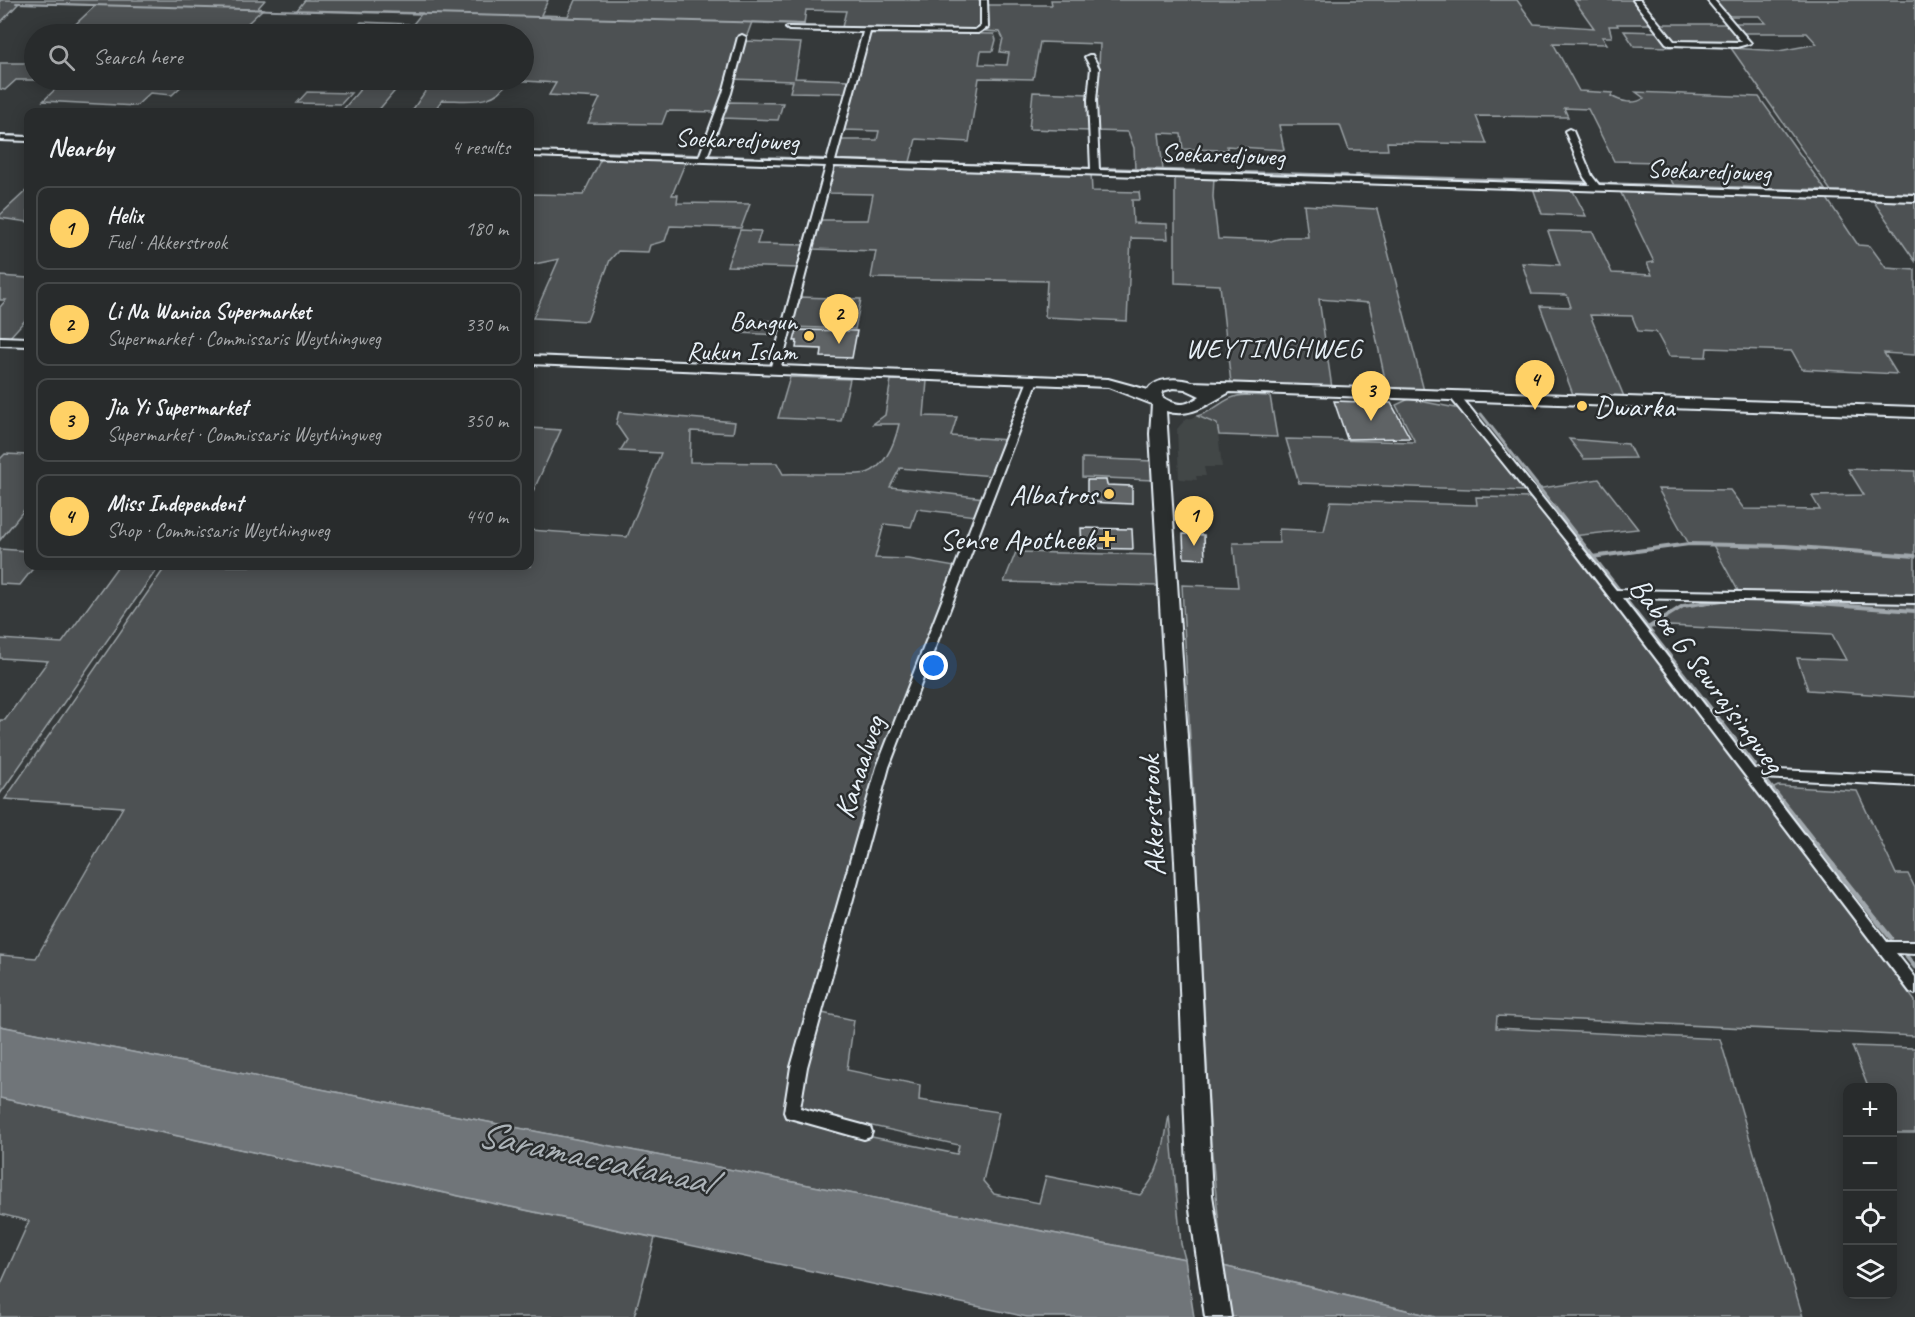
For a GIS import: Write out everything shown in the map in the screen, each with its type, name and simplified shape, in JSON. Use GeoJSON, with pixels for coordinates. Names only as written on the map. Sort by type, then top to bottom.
{"type":"FeatureCollection","features":[{"type":"Feature","properties":{"kind":"main road"},"geometry":{"type":"LineString","coordinates":[[0,341],[24,342]]}},
{"type":"Feature","properties":{"kind":"main road"},"geometry":{"type":"LineString","coordinates":[[534,360],[1033,380],[1122,386],[1176,383],[1190,386],[1235,388],[1915,412]]}},
{"type":"Feature","properties":{"kind":"main road"},"geometry":{"type":"LineString","coordinates":[[1157,402],[1156,389],[1163,385]]}},
{"type":"Feature","properties":{"kind":"main road"},"geometry":{"type":"LineString","coordinates":[[1122,386],[1174,409],[1195,407],[1216,392],[1235,388]]}},
{"type":"Feature","properties":{"kind":"main road"},"geometry":{"type":"LineString","coordinates":[[1190,386],[1200,392],[1202,400]]}},
{"type":"Feature","properties":{"kind":"main road","name":"Akkerstrook"},"geometry":{"type":"LineString","coordinates":[[1157,402],[1184,850],[1200,1195],[1218,1317]]}},
{"type":"Feature","properties":{"kind":"main road"},"geometry":{"type":"LineString","coordinates":[[1158,434],[1168,418],[1186,409]]}},
{"type":"Feature","properties":{"kind":"street"},"geometry":{"type":"LineString","coordinates":[[789,28],[981,31],[985,27],[984,0]]}},
{"type":"Feature","properties":{"kind":"street"},"geometry":{"type":"LineString","coordinates":[[1636,0],[1669,41],[1726,45],[1747,43],[1710,0]]}},
{"type":"Feature","properties":{"kind":"street"},"geometry":{"type":"LineString","coordinates":[[775,370],[867,30]]}},
{"type":"Feature","properties":{"kind":"street"},"geometry":{"type":"LineString","coordinates":[[702,159],[727,93],[742,37]]}},
{"type":"Feature","properties":{"kind":"street"},"geometry":{"type":"LineString","coordinates":[[1089,57],[1095,68],[1092,100],[1095,172]]}},
{"type":"Feature","properties":{"kind":"street"},"geometry":{"type":"LineString","coordinates":[[1569,130],[1588,177],[1596,187]]}},
{"type":"Feature","properties":{"kind":"street"},"geometry":{"type":"LineString","coordinates":[[0,138],[24,139]]}},
{"type":"Feature","properties":{"kind":"street","name":"Soekaredjoweg"},"geometry":{"type":"LineString","coordinates":[[534,154],[1915,198]]}},
{"type":"Feature","properties":{"kind":"street","name":"Kanaalweg"},"geometry":{"type":"LineString","coordinates":[[864,1132],[792,1112],[799,1066],[883,767],[1033,380]]}},
{"type":"Feature","properties":{"kind":"street","name":"Baboe G Sewrajsingweg"},"geometry":{"type":"LineString","coordinates":[[1454,395],[1613,594],[1915,988]]}},
{"type":"Feature","properties":{"kind":"street"},"geometry":{"type":"LineString","coordinates":[[1613,594],[1915,599]]}},
{"type":"Feature","properties":{"kind":"street"},"geometry":{"type":"LineString","coordinates":[[1749,773],[1915,781]]}},
{"type":"Feature","properties":{"kind":"street"},"geometry":{"type":"LineString","coordinates":[[1883,947],[1915,948]]}},
{"type":"Feature","properties":{"kind":"shaded area"},"geometry":{"type":"Polygon","coordinates":[[[0,0],[265,0],[258,8],[263,9],[247,24],[76,24],[96,5],[19,3],[0,23],[0,0]]]}},
{"type":"Feature","properties":{"kind":"shaded area"},"geometry":{"type":"Polygon","coordinates":[[[305,0],[548,0],[541,15],[568,16],[575,0],[980,0],[982,26],[975,30],[842,27],[846,11],[806,10],[804,24],[752,22],[745,41],[801,43],[795,78],[850,80],[847,93],[790,92],[793,81],[729,79],[718,112],[667,111],[662,124],[588,123],[600,98],[549,95],[556,83],[534,82],[534,24],[413,24],[422,13],[297,10],[305,0]]]}},
{"type":"Feature","properties":{"kind":"shaded area"},"geometry":{"type":"Polygon","coordinates":[[[1051,0],[1517,0],[1534,24],[1594,28],[1574,0],[1634,0],[1653,24],[1609,26],[1612,37],[1602,37],[1607,44],[1553,43],[1579,91],[1613,93],[1611,96],[1615,98],[1632,102],[1644,98],[1636,92],[1759,97],[1826,191],[1674,185],[1659,162],[1614,161],[1588,109],[1564,108],[1568,117],[1476,116],[1487,144],[1387,142],[1388,150],[1349,150],[1340,125],[1279,125],[1284,150],[1227,146],[1227,150],[1183,149],[1181,134],[1159,133],[1163,170],[1135,169],[1134,148],[1128,132],[1096,131],[1100,44],[1040,42],[1033,79],[979,78],[969,142],[916,139],[910,162],[835,160],[840,140],[877,140],[879,131],[843,130],[869,35],[874,32],[994,34],[996,40],[993,51],[981,51],[979,64],[1007,65],[1009,53],[1000,52],[1003,38],[1000,32],[986,31],[989,28],[988,5],[1052,5],[1051,0]]]}},
{"type":"Feature","properties":{"kind":"shaded area"},"geometry":{"type":"Polygon","coordinates":[[[1712,0],[1915,0],[1915,194],[1831,191],[1731,48],[1779,51],[1817,44],[1807,33],[1741,33],[1732,23],[1766,23],[1759,16],[1727,16],[1712,0]]]}},
{"type":"Feature","properties":{"kind":"shaded area"},"geometry":{"type":"Polygon","coordinates":[[[361,22],[408,24],[359,24],[361,22]]]}},
{"type":"Feature","properties":{"kind":"shaded area"},"geometry":{"type":"Polygon","coordinates":[[[1657,24],[1729,24],[1744,42],[1673,42],[1657,24]]]}},
{"type":"Feature","properties":{"kind":"shaded area"},"geometry":{"type":"Polygon","coordinates":[[[1624,31],[1659,32],[1671,47],[1634,46],[1624,31]]]}},
{"type":"Feature","properties":{"kind":"shaded area"},"geometry":{"type":"Polygon","coordinates":[[[0,63],[24,63],[24,80],[16,80],[5,90],[0,89],[0,63]]]}},
{"type":"Feature","properties":{"kind":"shaded area"},"geometry":{"type":"Polygon","coordinates":[[[55,90],[177,90],[172,95],[150,93],[136,106],[43,101],[55,90]]]}},
{"type":"Feature","properties":{"kind":"shaded area"},"geometry":{"type":"Polygon","coordinates":[[[360,90],[396,90],[380,108],[344,108],[360,90]]]}},
{"type":"Feature","properties":{"kind":"shaded area"},"geometry":{"type":"Polygon","coordinates":[[[426,90],[502,90],[489,98],[480,100],[442,100],[436,108],[414,108],[426,90]]]}},
{"type":"Feature","properties":{"kind":"shaded area"},"geometry":{"type":"Polygon","coordinates":[[[307,92],[351,93],[341,104],[297,103],[307,92]]]}},
{"type":"Feature","properties":{"kind":"shaded area"},"geometry":{"type":"Polygon","coordinates":[[[1033,92],[1090,94],[1090,131],[1029,129],[1033,92]]]}},
{"type":"Feature","properties":{"kind":"shaded area"},"geometry":{"type":"Polygon","coordinates":[[[728,102],[783,103],[778,120],[722,118],[728,102]]]}},
{"type":"Feature","properties":{"kind":"shaded area"},"geometry":{"type":"Polygon","coordinates":[[[601,159],[686,161],[672,195],[678,195],[677,203],[750,204],[741,228],[670,226],[665,241],[650,245],[648,252],[618,251],[610,260],[587,321],[534,318],[559,259],[534,264],[534,194],[583,195],[601,159]]]}},
{"type":"Feature","properties":{"kind":"shaded area"},"geometry":{"type":"Polygon","coordinates":[[[842,165],[1091,173],[1092,191],[1139,192],[1140,200],[1132,200],[1133,223],[1167,224],[1168,239],[1131,238],[1127,321],[1045,317],[1047,281],[871,278],[876,251],[812,249],[820,220],[868,220],[873,194],[828,193],[834,168],[842,165]]]}},
{"type":"Feature","properties":{"kind":"shaded area"},"geometry":{"type":"Polygon","coordinates":[[[1175,176],[1214,177],[1213,197],[1218,239],[1271,241],[1285,237],[1308,237],[1304,205],[1377,209],[1424,391],[1387,389],[1369,303],[1319,299],[1332,388],[1231,383],[1220,285],[1175,283],[1175,176]]]}},
{"type":"Feature","properties":{"kind":"shaded area"},"geometry":{"type":"Polygon","coordinates":[[[1533,188],[1572,189],[1586,216],[1542,214],[1533,188]]]}},
{"type":"Feature","properties":{"kind":"shaded area"},"geometry":{"type":"Polygon","coordinates":[[[1620,191],[1826,197],[1858,245],[1870,246],[1886,268],[1915,270],[1915,355],[1884,353],[1897,374],[1802,369],[1792,351],[1707,348],[1706,357],[1669,356],[1656,332],[1638,331],[1632,316],[1590,315],[1625,399],[1574,397],[1540,306],[1571,307],[1567,295],[1532,294],[1522,263],[1560,265],[1548,231],[1593,232],[1612,273],[1652,275],[1647,263],[1654,262],[1620,191]]]}},
{"type":"Feature","properties":{"kind":"shaded area"},"geometry":{"type":"Polygon","coordinates":[[[24,193],[24,221],[0,218],[0,215],[24,193]]]}},
{"type":"Feature","properties":{"kind":"shaded area"},"geometry":{"type":"Polygon","coordinates":[[[1872,199],[1915,200],[1915,261],[1872,199]]]}},
{"type":"Feature","properties":{"kind":"shaded area"},"geometry":{"type":"Polygon","coordinates":[[[740,230],[761,231],[757,244],[806,245],[799,268],[727,266],[740,230]]]}},
{"type":"Feature","properties":{"kind":"shaded area"},"geometry":{"type":"Polygon","coordinates":[[[0,276],[24,278],[24,321],[9,338],[0,338],[0,307],[6,300],[0,300],[0,276]]]}},
{"type":"Feature","properties":{"kind":"shaded area"},"geometry":{"type":"Polygon","coordinates":[[[799,297],[861,299],[855,329],[790,327],[799,297]]]}},
{"type":"Feature","properties":{"kind":"shaded area"},"geometry":{"type":"Polygon","coordinates":[[[745,320],[785,321],[781,335],[740,333],[745,320]]]}},
{"type":"Feature","properties":{"kind":"shaded area"},"geometry":{"type":"Polygon","coordinates":[[[790,377],[850,379],[841,421],[778,418],[790,377]]]}},
{"type":"Feature","properties":{"kind":"shaded area"},"geometry":{"type":"Polygon","coordinates":[[[891,380],[927,381],[924,416],[957,417],[951,436],[1008,440],[993,476],[900,468],[890,487],[984,498],[976,516],[917,509],[911,527],[884,524],[875,558],[909,559],[955,567],[867,802],[794,1065],[786,1117],[827,1128],[957,1154],[959,1145],[799,1110],[807,1064],[822,1013],[854,1020],[847,1070],[920,1085],[919,1100],[999,1112],[983,1181],[994,1194],[1039,1203],[1046,1176],[1140,1195],[1153,1178],[1157,1168],[1169,1115],[1181,1244],[1185,1259],[0,1026],[0,955],[36,958],[123,807],[5,799],[163,570],[534,570],[534,530],[627,537],[661,453],[620,451],[627,440],[616,424],[619,412],[735,422],[733,433],[691,431],[690,462],[777,463],[783,474],[861,474],[874,470],[889,453],[899,424],[873,424],[885,415],[891,380]]]}},
{"type":"Feature","properties":{"kind":"shaded area"},"geometry":{"type":"Polygon","coordinates":[[[1246,395],[1270,396],[1277,437],[1219,435],[1217,424],[1197,416],[1231,398],[1246,395]]]}},
{"type":"Feature","properties":{"kind":"shaded area"},"geometry":{"type":"Polygon","coordinates":[[[1409,399],[1461,409],[1526,491],[1299,483],[1286,439],[1415,442],[1396,405],[1409,399]]]}},
{"type":"Feature","properties":{"kind":"shaded area"},"geometry":{"type":"Polygon","coordinates":[[[1197,416],[1217,424],[1222,467],[1204,467],[1206,476],[1196,476],[1197,480],[1179,479],[1177,429],[1185,420],[1197,416]]]}},
{"type":"Feature","properties":{"kind":"shaded area"},"geometry":{"type":"Polygon","coordinates":[[[534,428],[561,430],[534,489],[534,428]]]}},
{"type":"Feature","properties":{"kind":"shaded area"},"geometry":{"type":"Polygon","coordinates":[[[1569,439],[1628,444],[1635,458],[1584,459],[1569,439]]]}},
{"type":"Feature","properties":{"kind":"shaded area"},"geometry":{"type":"Polygon","coordinates":[[[5,454],[24,455],[24,510],[0,540],[0,459],[5,454]]]}},
{"type":"Feature","properties":{"kind":"shaded area"},"geometry":{"type":"Polygon","coordinates":[[[1082,458],[1152,461],[1153,480],[1082,477],[1082,458]]]}},
{"type":"Feature","properties":{"kind":"shaded area"},"geometry":{"type":"Polygon","coordinates":[[[1848,469],[1915,471],[1915,697],[1808,690],[1797,658],[1846,660],[1832,634],[1670,626],[1648,628],[1683,606],[1742,598],[1713,545],[1689,544],[1658,489],[1730,490],[1744,509],[1820,510],[1812,496],[1864,495],[1848,469]]]}},
{"type":"Feature","properties":{"kind":"shaded area"},"geometry":{"type":"Polygon","coordinates":[[[1599,479],[1638,529],[1572,536],[1536,489],[1599,479]]]}},
{"type":"Feature","properties":{"kind":"shaded area"},"geometry":{"type":"Polygon","coordinates":[[[1476,497],[1532,498],[1915,1001],[1915,1036],[1497,1016],[1496,1028],[1720,1039],[1803,1317],[1435,1317],[1223,1266],[1211,1144],[1182,585],[1238,587],[1233,543],[1279,543],[1279,529],[1324,531],[1331,501],[1477,505],[1476,497]]]}},
{"type":"Feature","properties":{"kind":"shaded area"},"geometry":{"type":"Polygon","coordinates":[[[0,549],[24,551],[24,570],[32,570],[20,585],[0,584],[0,549]]]}},
{"type":"Feature","properties":{"kind":"shaded area"},"geometry":{"type":"Polygon","coordinates":[[[1016,552],[1158,555],[1158,586],[1004,582],[1016,552]]]}},
{"type":"Feature","properties":{"kind":"shaded area"},"geometry":{"type":"Polygon","coordinates":[[[115,570],[156,570],[0,794],[0,720],[5,720],[48,661],[0,658],[0,639],[62,643],[115,570]]]}},
{"type":"Feature","properties":{"kind":"shaded area"},"geometry":{"type":"Polygon","coordinates":[[[1778,786],[1857,791],[1896,874],[1908,874],[1915,888],[1915,943],[1889,941],[1883,936],[1768,791],[1778,786]]]}},
{"type":"Feature","properties":{"kind":"shaded area"},"geometry":{"type":"Polygon","coordinates":[[[1852,1046],[1915,1048],[1915,1133],[1897,1133],[1897,1083],[1866,1083],[1852,1046]]]}},
{"type":"Feature","properties":{"kind":"shaded area"},"geometry":{"type":"Polygon","coordinates":[[[0,1098],[655,1238],[634,1317],[0,1317],[0,1286],[29,1221],[0,1214],[0,1098]]]}},
{"type":"Feature","properties":{"kind":"water","name":"Saramaccakanaal"},"geometry":{"type":"Polygon","coordinates":[[[0,1026],[1185,1259],[1194,1317],[1027,1317],[0,1098],[0,1026]]]}},
{"type":"Feature","properties":{"kind":"water"},"geometry":{"type":"Polygon","coordinates":[[[1223,1266],[1435,1317],[1229,1317],[1223,1266]]]}},
{"type":"Feature","properties":{"kind":"building"},"geometry":{"type":"Polygon","coordinates":[[[797,330],[857,331],[852,358],[821,357],[822,349],[796,348],[797,341],[794,341],[797,330]]]}},
{"type":"Feature","properties":{"kind":"building"},"geometry":{"type":"Polygon","coordinates":[[[1334,401],[1391,403],[1410,438],[1347,439],[1334,401]]]}},
{"type":"Feature","properties":{"kind":"building","name":"Albatros"},"geometry":{"type":"Polygon","coordinates":[[[1087,480],[1106,480],[1107,485],[1132,486],[1132,504],[1087,502],[1087,480]]]}},
{"type":"Feature","properties":{"kind":"building","name":"Sense Apotheek"},"geometry":{"type":"Polygon","coordinates":[[[1081,528],[1132,529],[1133,549],[1082,548],[1081,528]]]}},
{"type":"Feature","properties":{"kind":"building"},"geometry":{"type":"Polygon","coordinates":[[[1183,534],[1204,535],[1205,559],[1184,558],[1183,534]]]}},
{"type":"Feature","properties":{"kind":"waterway"},"geometry":{"type":"LineString","coordinates":[[16,3],[804,24]]}},
{"type":"Feature","properties":{"kind":"waterway"},"geometry":{"type":"LineString","coordinates":[[10,135],[24,136]]}},
{"type":"Feature","properties":{"kind":"waterway"},"geometry":{"type":"LineString","coordinates":[[568,151],[697,155]]}},
{"type":"Feature","properties":{"kind":"waterway"},"geometry":{"type":"LineString","coordinates":[[710,155],[753,157]]}},
{"type":"Feature","properties":{"kind":"waterway"},"geometry":{"type":"LineString","coordinates":[[762,157],[826,159]]}},
{"type":"Feature","properties":{"kind":"waterway"},"geometry":{"type":"LineString","coordinates":[[842,160],[898,161]]}},
{"type":"Feature","properties":{"kind":"waterway"},"geometry":{"type":"LineString","coordinates":[[910,162],[1092,168]]}},
{"type":"Feature","properties":{"kind":"waterway"},"geometry":{"type":"LineString","coordinates":[[1102,168],[1347,175]]}},
{"type":"Feature","properties":{"kind":"waterway"},"geometry":{"type":"LineString","coordinates":[[1356,175],[1585,182]]}},
{"type":"Feature","properties":{"kind":"waterway"},"geometry":{"type":"LineString","coordinates":[[1600,183],[1764,188]]}},
{"type":"Feature","properties":{"kind":"waterway"},"geometry":{"type":"LineString","coordinates":[[1769,189],[1823,190]]}},
{"type":"Feature","properties":{"kind":"waterway"},"geometry":{"type":"LineString","coordinates":[[1841,191],[1915,194]]}},
{"type":"Feature","properties":{"kind":"waterway"},"geometry":{"type":"LineString","coordinates":[[1481,414],[1555,508]]}},
{"type":"Feature","properties":{"kind":"waterway"},"geometry":{"type":"LineString","coordinates":[[1554,507],[1593,557]]}},
{"type":"Feature","properties":{"kind":"waterway"},"geometry":{"type":"LineString","coordinates":[[1593,557],[1689,544],[1785,546],[1915,556]]}},
{"type":"Feature","properties":{"kind":"waterway"},"geometry":{"type":"LineString","coordinates":[[1593,557],[1619,590]]}},
{"type":"Feature","properties":{"kind":"waterway"},"geometry":{"type":"LineString","coordinates":[[1624,598],[1755,765]]}},
{"type":"Feature","properties":{"kind":"waterway"},"geometry":{"type":"LineString","coordinates":[[1648,628],[1683,606],[1729,599]]}},
{"type":"Feature","properties":{"kind":"waterway"},"geometry":{"type":"LineString","coordinates":[[1760,600],[1915,611]]}},
{"type":"Feature","properties":{"kind":"waterway"},"geometry":{"type":"LineString","coordinates":[[1767,782],[1834,866]]}},
{"type":"Feature","properties":{"kind":"waterway"},"geometry":{"type":"LineString","coordinates":[[1832,864],[1891,938]]}},
{"type":"Feature","properties":{"kind":"waterway"},"geometry":{"type":"LineString","coordinates":[[1907,957],[1915,967]]}},
{"type":"Feature","properties":{"kind":"place","name":"Bangun Rukun Islam"},"geometry":{"type":"Point","coordinates":[809,336]}},
{"type":"Feature","properties":{"kind":"place","name":"Li Na Wanica Supermarket"},"geometry":{"type":"Point","coordinates":[839,344]}},
{"type":"Feature","properties":{"kind":"place","name":"Dwarka"},"geometry":{"type":"Point","coordinates":[1582,406]}},
{"type":"Feature","properties":{"kind":"place","name":"Miss Independent"},"geometry":{"type":"Point","coordinates":[1535,410]}},
{"type":"Feature","properties":{"kind":"place","name":"Jia Yi Supermarket"},"geometry":{"type":"Point","coordinates":[1371,421]}},
{"type":"Feature","properties":{"kind":"place","name":"Albatros"},"geometry":{"type":"Point","coordinates":[1109,494]}},
{"type":"Feature","properties":{"kind":"place","name":"Sense Apotheek"},"geometry":{"type":"Point","coordinates":[1107,539]}},
{"type":"Feature","properties":{"kind":"place","name":"Helix"},"geometry":{"type":"Point","coordinates":[1194,546]}},
{"type":"Feature","properties":{"kind":"district","name":"WEYTINGHWEG"},"geometry":{"type":"Point","coordinates":[1274,348]}}]}
